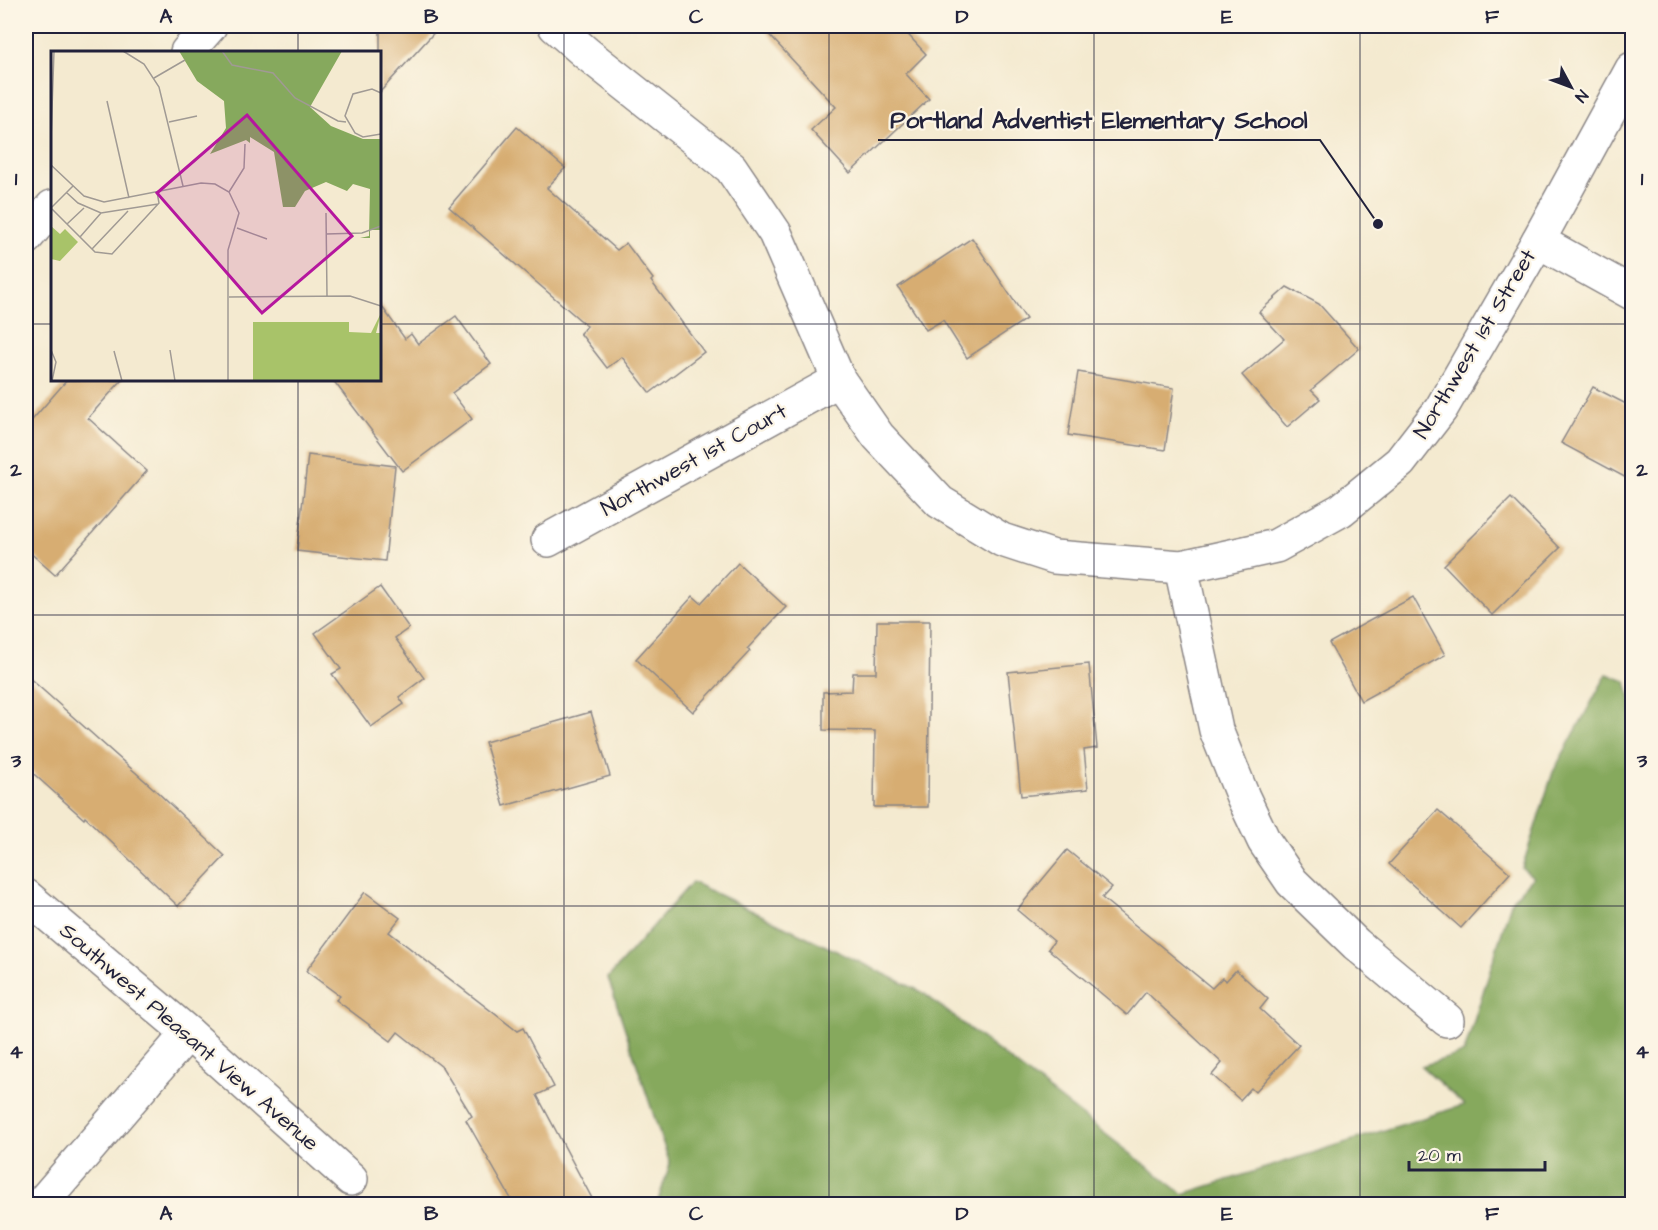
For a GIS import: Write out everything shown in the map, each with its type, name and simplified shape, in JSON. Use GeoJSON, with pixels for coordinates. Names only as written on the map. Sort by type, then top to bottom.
{"type":"FeatureCollection","features":[{"type":"Feature","properties":{"kind":"street"},"geometry":{"type":"LineString","coordinates":[[188,51],[210,26]]}},
{"type":"Feature","properties":{"kind":"street","name":"Northwest 1st Street"},"geometry":{"type":"LineString","coordinates":[[555,26],[731,168],[775,233],[839,380],[878,436],[940,502],[1002,540],[1054,557],[1181,567],[1276,546],[1341,510],[1400,462],[1441,409],[1538,241],[1632,69]]}},
{"type":"Feature","properties":{"kind":"street"},"geometry":{"type":"LineString","coordinates":[[26,238],[51,208]]}},
{"type":"Feature","properties":{"kind":"street"},"geometry":{"type":"LineString","coordinates":[[1538,241],[1632,293]]}},
{"type":"Feature","properties":{"kind":"street","name":"Northwest 1st Court"},"geometry":{"type":"LineString","coordinates":[[548,540],[839,380]]}},
{"type":"Feature","properties":{"kind":"street"},"geometry":{"type":"LineString","coordinates":[[1181,567],[1216,730],[1243,797],[1264,841],[1292,882],[1356,944],[1447,1020]]}},
{"type":"Feature","properties":{"kind":"street","name":"Southwest Pleasant View Avenue"},"geometry":{"type":"LineString","coordinates":[[26,896],[188,1033],[351,1179]]}},
{"type":"Feature","properties":{"kind":"street"},"geometry":{"type":"LineString","coordinates":[[41,1204],[188,1033]]}},
{"type":"Feature","properties":{"kind":"green space"},"geometry":{"type":"Polygon","coordinates":[[[1607,674],[1626,681],[1632,706],[1632,1204],[657,1204],[670,1164],[608,978],[692,882],[922,992],[1183,1194],[1464,1105],[1421,1066],[1464,1053],[1512,900],[1533,877],[1522,868],[1553,772],[1607,674]]]}},
{"type":"Feature","properties":{"kind":"building"},"geometry":{"type":"Polygon","coordinates":[[[380,26],[440,26],[381,91],[380,26]]]}},
{"type":"Feature","properties":{"kind":"building"},"geometry":{"type":"Polygon","coordinates":[[[761,26],[900,26],[926,54],[906,74],[929,99],[850,173],[811,130],[836,107],[761,26]]]}},
{"type":"Feature","properties":{"kind":"building"},"geometry":{"type":"Polygon","coordinates":[[[517,127],[565,168],[547,188],[617,250],[626,243],[704,352],[650,393],[622,357],[607,368],[580,333],[587,326],[449,207],[517,127]]]}},
{"type":"Feature","properties":{"kind":"building"},"geometry":{"type":"Polygon","coordinates":[[[972,238],[1026,319],[967,358],[943,320],[926,330],[898,287],[972,238]]]}},
{"type":"Feature","properties":{"kind":"building"},"geometry":{"type":"Polygon","coordinates":[[[1287,287],[1319,304],[1359,349],[1311,390],[1320,399],[1287,427],[1242,375],[1284,339],[1259,312],[1287,287]]]}},
{"type":"Feature","properties":{"kind":"building"},"geometry":{"type":"Polygon","coordinates":[[[381,305],[405,339],[411,334],[418,344],[456,316],[491,364],[452,393],[472,419],[402,471],[334,381],[381,381],[381,305]]]}},
{"type":"Feature","properties":{"kind":"building"},"geometry":{"type":"Polygon","coordinates":[[[1078,372],[1174,388],[1165,450],[1068,435],[1078,372]]]}},
{"type":"Feature","properties":{"kind":"building"},"geometry":{"type":"Polygon","coordinates":[[[66,381],[121,381],[88,418],[147,471],[55,575],[26,549],[26,427],[66,381]]]}},
{"type":"Feature","properties":{"kind":"building"},"geometry":{"type":"Polygon","coordinates":[[[1593,387],[1632,407],[1632,481],[1561,443],[1593,387]]]}},
{"type":"Feature","properties":{"kind":"building"},"geometry":{"type":"Polygon","coordinates":[[[308,455],[395,466],[385,561],[297,551],[308,455]]]}},
{"type":"Feature","properties":{"kind":"building"},"geometry":{"type":"Polygon","coordinates":[[[1511,498],[1560,548],[1492,615],[1444,565],[1511,498]]]}},
{"type":"Feature","properties":{"kind":"building"},"geometry":{"type":"Polygon","coordinates":[[[738,563],[786,607],[747,649],[750,651],[693,712],[636,659],[693,596],[701,603],[738,563]]]}},
{"type":"Feature","properties":{"kind":"building"},"geometry":{"type":"Polygon","coordinates":[[[380,587],[409,628],[395,638],[424,678],[399,697],[404,704],[371,727],[332,674],[341,669],[315,633],[380,587]]]}},
{"type":"Feature","properties":{"kind":"building"},"geometry":{"type":"Polygon","coordinates":[[[1413,597],[1445,655],[1361,701],[1329,643],[1413,597]]]}},
{"type":"Feature","properties":{"kind":"building"},"geometry":{"type":"Polygon","coordinates":[[[877,621],[930,621],[928,807],[874,807],[875,731],[823,730],[823,692],[852,691],[853,673],[876,673],[877,621]]]}},
{"type":"Feature","properties":{"kind":"building"},"geometry":{"type":"Polygon","coordinates":[[[1089,664],[1097,748],[1084,750],[1088,789],[1021,796],[1008,672],[1089,664]]]}},
{"type":"Feature","properties":{"kind":"building"},"geometry":{"type":"Polygon","coordinates":[[[26,675],[153,788],[225,856],[178,906],[85,817],[84,819],[26,767],[26,675]]]}},
{"type":"Feature","properties":{"kind":"building"},"geometry":{"type":"Polygon","coordinates":[[[591,712],[610,776],[504,806],[485,742],[591,712]]]}},
{"type":"Feature","properties":{"kind":"building"},"geometry":{"type":"Polygon","coordinates":[[[1438,810],[1510,873],[1461,928],[1389,864],[1438,810]]]}},
{"type":"Feature","properties":{"kind":"building"},"geometry":{"type":"Polygon","coordinates":[[[1067,850],[1112,887],[1102,898],[1212,988],[1222,978],[1226,981],[1236,970],[1268,999],[1260,1009],[1299,1045],[1255,1092],[1251,1088],[1240,1100],[1212,1075],[1222,1063],[1146,992],[1127,1015],[1048,949],[1054,941],[1017,910],[1067,850]]]}},
{"type":"Feature","properties":{"kind":"building"},"geometry":{"type":"Polygon","coordinates":[[[365,892],[400,918],[389,932],[517,1031],[523,1028],[554,1087],[537,1095],[595,1204],[514,1204],[466,1120],[472,1116],[442,1067],[398,1032],[391,1041],[336,1000],[340,996],[306,971],[365,892]]]}},
{"type":"Feature","properties":{"kind":"place","name":"Portland Adventist Elementary School"},"geometry":{"type":"Point","coordinates":[1378,224]}}]}
